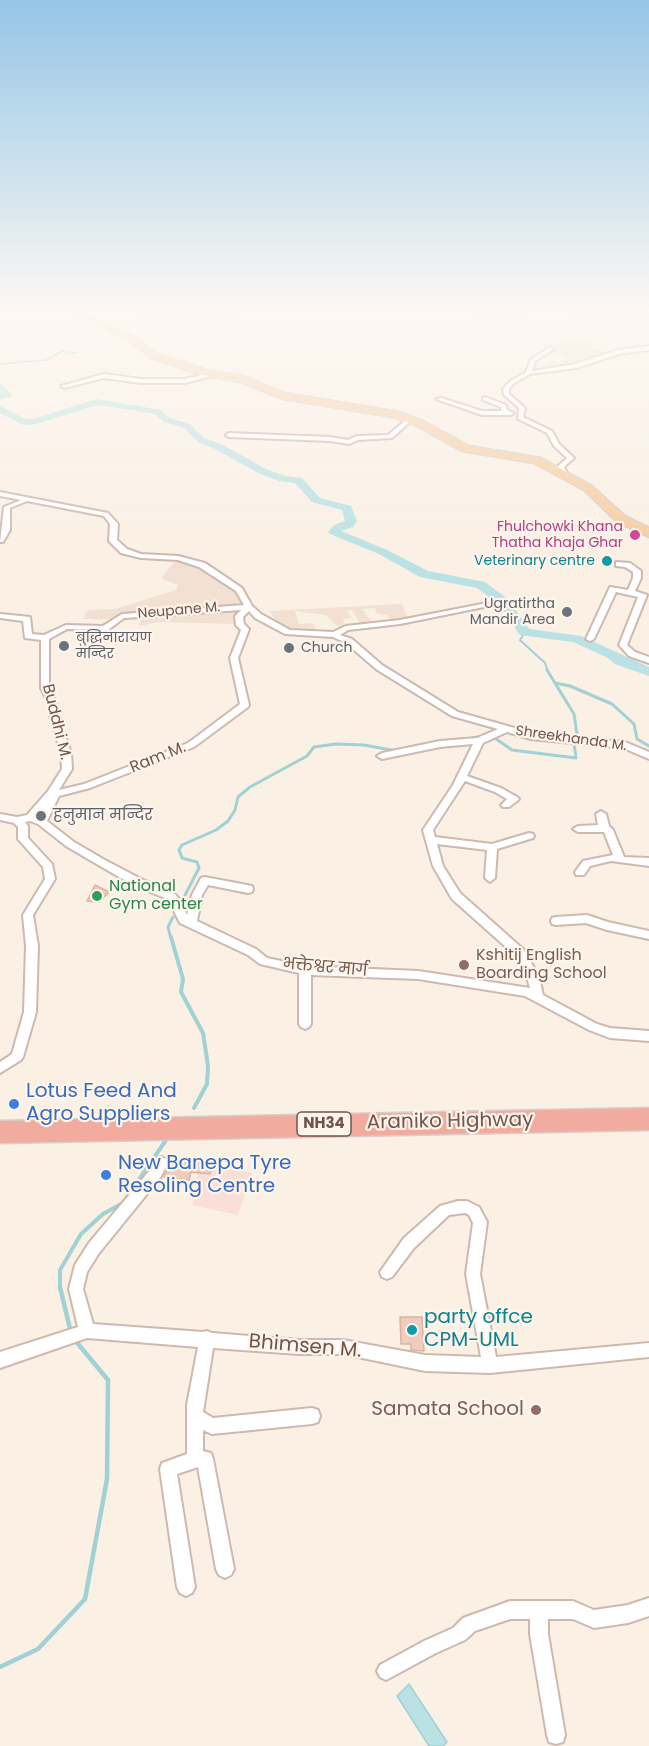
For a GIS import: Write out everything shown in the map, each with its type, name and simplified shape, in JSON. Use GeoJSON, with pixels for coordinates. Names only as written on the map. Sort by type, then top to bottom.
{"type":"FeatureCollection","features":[{"type":"Feature","properties":{"kind":"highway","name":"Araniko Highway"},"geometry":{"type":"LineString","coordinates":[[0,1132],[649,1119]]}},
{"type":"Feature","properties":{"kind":"main road"},"geometry":{"type":"LineString","coordinates":[[275,392],[283,396],[376,410],[419,423],[466,449],[537,460],[564,473],[602,499],[621,519],[647,530]]}},
{"type":"Feature","properties":{"kind":"street"},"geometry":{"type":"LineString","coordinates":[[506,392],[522,408],[520,418],[550,432],[556,445],[571,458],[560,466],[564,473]]}},
{"type":"Feature","properties":{"kind":"street"},"geometry":{"type":"LineString","coordinates":[[439,399],[482,413],[520,414]]}},
{"type":"Feature","properties":{"kind":"street"},"geometry":{"type":"LineString","coordinates":[[485,399],[504,406],[506,413]]}},
{"type":"Feature","properties":{"kind":"street"},"geometry":{"type":"LineString","coordinates":[[229,435],[330,439],[349,442],[357,438],[390,437],[409,420]]}},
{"type":"Feature","properties":{"kind":"street","name":"Shreekhanda M."},"geometry":{"type":"LineString","coordinates":[[0,494],[106,514],[114,524],[113,541],[124,551],[178,558],[202,565],[239,590],[249,607],[258,616],[288,632],[334,635],[349,641],[379,668],[398,677],[441,707],[503,730],[531,736],[625,745],[646,753]]}},
{"type":"Feature","properties":{"kind":"street"},"geometry":{"type":"LineString","coordinates":[[0,540],[6,530],[7,507],[28,500]]}},
{"type":"Feature","properties":{"kind":"street"},"geometry":{"type":"LineString","coordinates":[[619,564],[627,565],[637,571],[637,578],[630,593]]}},
{"type":"Feature","properties":{"kind":"street"},"geometry":{"type":"LineString","coordinates":[[591,639],[613,589],[643,595],[623,645],[632,654],[649,660]]}},
{"type":"Feature","properties":{"kind":"street"},"geometry":{"type":"LineString","coordinates":[[334,635],[346,628],[400,622],[484,604]]}},
{"type":"Feature","properties":{"kind":"street","name":"Neupane M."},"geometry":{"type":"LineString","coordinates":[[45,638],[66,627],[105,628],[122,616],[249,607]]}},
{"type":"Feature","properties":{"kind":"street","name":"Ram M."},"geometry":{"type":"LineString","coordinates":[[42,822],[55,794],[87,786],[191,746],[245,705],[234,658],[245,629],[240,625],[239,616],[249,607]]}},
{"type":"Feature","properties":{"kind":"street"},"geometry":{"type":"LineString","coordinates":[[0,616],[27,619],[28,636],[45,638]]}},
{"type":"Feature","properties":{"kind":"street","name":"Buddhi M."},"geometry":{"type":"LineString","coordinates":[[30,818],[52,793],[67,769],[66,753],[52,702],[45,688],[45,638]]}},
{"type":"Feature","properties":{"kind":"street"},"geometry":{"type":"LineString","coordinates":[[382,756],[440,744],[482,740],[503,730]]}},
{"type":"Feature","properties":{"kind":"street"},"geometry":{"type":"LineString","coordinates":[[482,740],[462,777],[428,830],[438,866],[456,896],[520,953],[533,977],[537,995]]}},
{"type":"Feature","properties":{"kind":"street"},"geometry":{"type":"LineString","coordinates":[[646,753],[649,766]]}},
{"type":"Feature","properties":{"kind":"street"},"geometry":{"type":"LineString","coordinates":[[462,777],[498,790],[514,799],[506,805]]}},
{"type":"Feature","properties":{"kind":"street"},"geometry":{"type":"LineString","coordinates":[[601,814],[604,828]]}},
{"type":"Feature","properties":{"kind":"street","name":"भक्तेश्वर मार्ग"},"geometry":{"type":"LineString","coordinates":[[0,817],[17,820],[30,818],[42,822],[70,844],[99,861],[137,882],[169,895],[176,903],[184,920],[252,952],[264,961],[305,970],[418,975],[500,987],[537,995],[594,1027],[610,1033],[649,1036]]}},
{"type":"Feature","properties":{"kind":"street"},"geometry":{"type":"LineString","coordinates":[[0,1068],[17,1056],[30,1012],[32,946],[28,915],[50,879],[48,866],[23,839],[23,826],[17,820]]}},
{"type":"Feature","properties":{"kind":"street"},"geometry":{"type":"LineString","coordinates":[[578,829],[604,828],[608,830],[620,860]]}},
{"type":"Feature","properties":{"kind":"street"},"geometry":{"type":"LineString","coordinates":[[431,840],[492,847],[529,836]]}},
{"type":"Feature","properties":{"kind":"street"},"geometry":{"type":"LineString","coordinates":[[490,878],[492,847]]}},
{"type":"Feature","properties":{"kind":"street"},"geometry":{"type":"LineString","coordinates":[[580,872],[587,863],[611,858],[649,862]]}},
{"type":"Feature","properties":{"kind":"street"},"geometry":{"type":"LineString","coordinates":[[191,922],[197,895],[205,881],[248,889]]}},
{"type":"Feature","properties":{"kind":"street"},"geometry":{"type":"LineString","coordinates":[[556,921],[587,919],[607,926],[649,934]]}},
{"type":"Feature","properties":{"kind":"street"},"geometry":{"type":"LineString","coordinates":[[305,970],[305,1024]]}},
{"type":"Feature","properties":{"kind":"street"},"geometry":{"type":"LineString","coordinates":[[87,1331],[76,1289],[80,1270],[94,1248],[148,1183],[161,1163]]}},
{"type":"Feature","properties":{"kind":"street"},"geometry":{"type":"LineString","coordinates":[[387,1272],[409,1243],[445,1210],[466,1207],[474,1211],[480,1222],[472,1274],[490,1365]]}},
{"type":"Feature","properties":{"kind":"street","name":"Bhimsen M."},"geometry":{"type":"LineString","coordinates":[[0,1360],[87,1331],[207,1338],[299,1347],[343,1347],[425,1363],[490,1365],[649,1350]]}},
{"type":"Feature","properties":{"kind":"street"},"geometry":{"type":"LineString","coordinates":[[195,1459],[195,1405],[207,1338]]}},
{"type":"Feature","properties":{"kind":"street"},"geometry":{"type":"LineString","coordinates":[[195,1416],[212,1426],[312,1416]]}},
{"type":"Feature","properties":{"kind":"street"},"geometry":{"type":"LineString","coordinates":[[186,1587],[168,1469],[195,1459],[205,1459],[225,1569]]}},
{"type":"Feature","properties":{"kind":"street"},"geometry":{"type":"LineString","coordinates":[[386,1671],[459,1634],[469,1624],[510,1610],[573,1610],[594,1619],[649,1608]]}},
{"type":"Feature","properties":{"kind":"street"},"geometry":{"type":"LineString","coordinates":[[539,1611],[539,1634],[556,1735]]}},
{"type":"Feature","properties":{"kind":"shaded area"},"geometry":{"type":"Polygon","coordinates":[[[181,554],[216,568],[245,604],[237,624],[160,622],[138,626],[141,620],[83,619],[88,610],[115,609],[176,590],[178,585],[161,578],[181,554]]]}},
{"type":"Feature","properties":{"kind":"shaded area"},"geometry":{"type":"Polygon","coordinates":[[[403,605],[406,615],[411,618],[391,621],[387,615],[377,614],[375,608],[362,609],[372,622],[361,624],[352,610],[347,610],[351,618],[343,619],[345,626],[338,627],[326,615],[295,611],[299,624],[313,623],[317,630],[299,632],[280,625],[269,611],[403,605]]]}},
{"type":"Feature","properties":{"kind":"shaded area"},"geometry":{"type":"Polygon","coordinates":[[[222,1166],[252,1173],[238,1215],[192,1205],[199,1186],[194,1185],[198,1173],[210,1175],[213,1167],[221,1169],[222,1166]]]}},
{"type":"Feature","properties":{"kind":"water"},"geometry":{"type":"Polygon","coordinates":[[[409,1684],[447,1742],[443,1746],[429,1746],[397,1696],[409,1684]]]}},
{"type":"Feature","properties":{"kind":"building","name":"National Gym center"},"geometry":{"type":"Polygon","coordinates":[[[95,885],[109,892],[99,902],[87,901],[95,885]]]}},
{"type":"Feature","properties":{"kind":"building"},"geometry":{"type":"Polygon","coordinates":[[[169,1157],[214,1161],[210,1174],[191,1172],[189,1180],[164,1177],[170,1164],[169,1157]]]}},
{"type":"Feature","properties":{"kind":"building","name":"party offce CPM-UML"},"geometry":{"type":"Polygon","coordinates":[[[400,1317],[422,1317],[424,1351],[411,1350],[411,1344],[401,1344],[400,1317]]]}},
{"type":"Feature","properties":{"kind":"waterway"},"geometry":{"type":"LineString","coordinates":[[0,396],[8,395],[6,392]]}},
{"type":"Feature","properties":{"kind":"waterway"},"geometry":{"type":"LineString","coordinates":[[0,409],[23,422],[33,422],[81,409],[97,402],[158,412],[167,420],[187,426],[201,440],[219,447],[262,471],[283,479],[298,480],[316,500],[347,508],[351,521],[349,525],[338,527],[334,532],[383,552],[424,574],[481,585],[504,602],[525,632],[576,639],[611,654],[620,661],[649,672]]}},
{"type":"Feature","properties":{"kind":"waterway"},"geometry":{"type":"LineString","coordinates":[[525,632],[520,640],[545,663],[548,671]]}},
{"type":"Feature","properties":{"kind":"waterway"},"geometry":{"type":"LineString","coordinates":[[548,671],[574,714],[577,735]]}},
{"type":"Feature","properties":{"kind":"waterway"},"geometry":{"type":"LineString","coordinates":[[555,683],[570,686],[612,704],[634,724],[637,739],[649,746]]}},
{"type":"Feature","properties":{"kind":"waterway"},"geometry":{"type":"LineString","coordinates":[[466,739],[483,736]]}},
{"type":"Feature","properties":{"kind":"waterway"},"geometry":{"type":"LineString","coordinates":[[492,736],[512,750],[576,758],[574,743],[576,742]]}},
{"type":"Feature","properties":{"kind":"waterway"},"geometry":{"type":"LineString","coordinates":[[180,905],[199,868],[197,862],[182,858],[179,850],[182,845],[216,830],[228,821],[235,810],[238,797],[250,787],[307,756],[314,747],[336,744],[364,745],[397,751]]}},
{"type":"Feature","properties":{"kind":"waterway"},"geometry":{"type":"LineString","coordinates":[[171,939],[168,927],[173,917]]}},
{"type":"Feature","properties":{"kind":"waterway"},"geometry":{"type":"LineString","coordinates":[[171,937],[183,979],[181,992],[203,1033],[208,1066],[207,1084],[194,1108]]}},
{"type":"Feature","properties":{"kind":"waterway"},"geometry":{"type":"LineString","coordinates":[[60,1287],[60,1270],[81,1234],[103,1214],[123,1203],[166,1140]]}},
{"type":"Feature","properties":{"kind":"waterway"},"geometry":{"type":"LineString","coordinates":[[60,1287],[71,1333]]}},
{"type":"Feature","properties":{"kind":"waterway"},"geometry":{"type":"LineString","coordinates":[[0,1667],[38,1649],[85,1599],[107,1479],[108,1380],[74,1339]]}},
{"type":"Feature","properties":{"kind":"place","name":"Fhulchowki Khana Thatha Khaja Ghar"},"geometry":{"type":"Point","coordinates":[635,535]}},
{"type":"Feature","properties":{"kind":"place","name":"Veterinary centre"},"geometry":{"type":"Point","coordinates":[607,561]}},
{"type":"Feature","properties":{"kind":"place","name":"Ugratirtha Mandir Area"},"geometry":{"type":"Point","coordinates":[567,612]}},
{"type":"Feature","properties":{"kind":"place","name":"बुद्धिनारायण मन्दिर"},"geometry":{"type":"Point","coordinates":[64,646]}},
{"type":"Feature","properties":{"kind":"place","name":"Church"},"geometry":{"type":"Point","coordinates":[289,648]}},
{"type":"Feature","properties":{"kind":"place","name":"हनुमान मन्दिर"},"geometry":{"type":"Point","coordinates":[41,816]}},
{"type":"Feature","properties":{"kind":"place","name":"National Gym center"},"geometry":{"type":"Point","coordinates":[97,896]}},
{"type":"Feature","properties":{"kind":"place","name":"Kshitij English Boarding School"},"geometry":{"type":"Point","coordinates":[464,965]}},
{"type":"Feature","properties":{"kind":"place","name":"Lotus Feed And Agro Suppliers"},"geometry":{"type":"Point","coordinates":[14,1104]}},
{"type":"Feature","properties":{"kind":"place","name":"New Banepa Tyre Resoling Centre"},"geometry":{"type":"Point","coordinates":[106,1175]}},
{"type":"Feature","properties":{"kind":"place","name":"party offce CPM-UML"},"geometry":{"type":"Point","coordinates":[412,1330]}},
{"type":"Feature","properties":{"kind":"place","name":"Samata School"},"geometry":{"type":"Point","coordinates":[536,1410]}}]}
